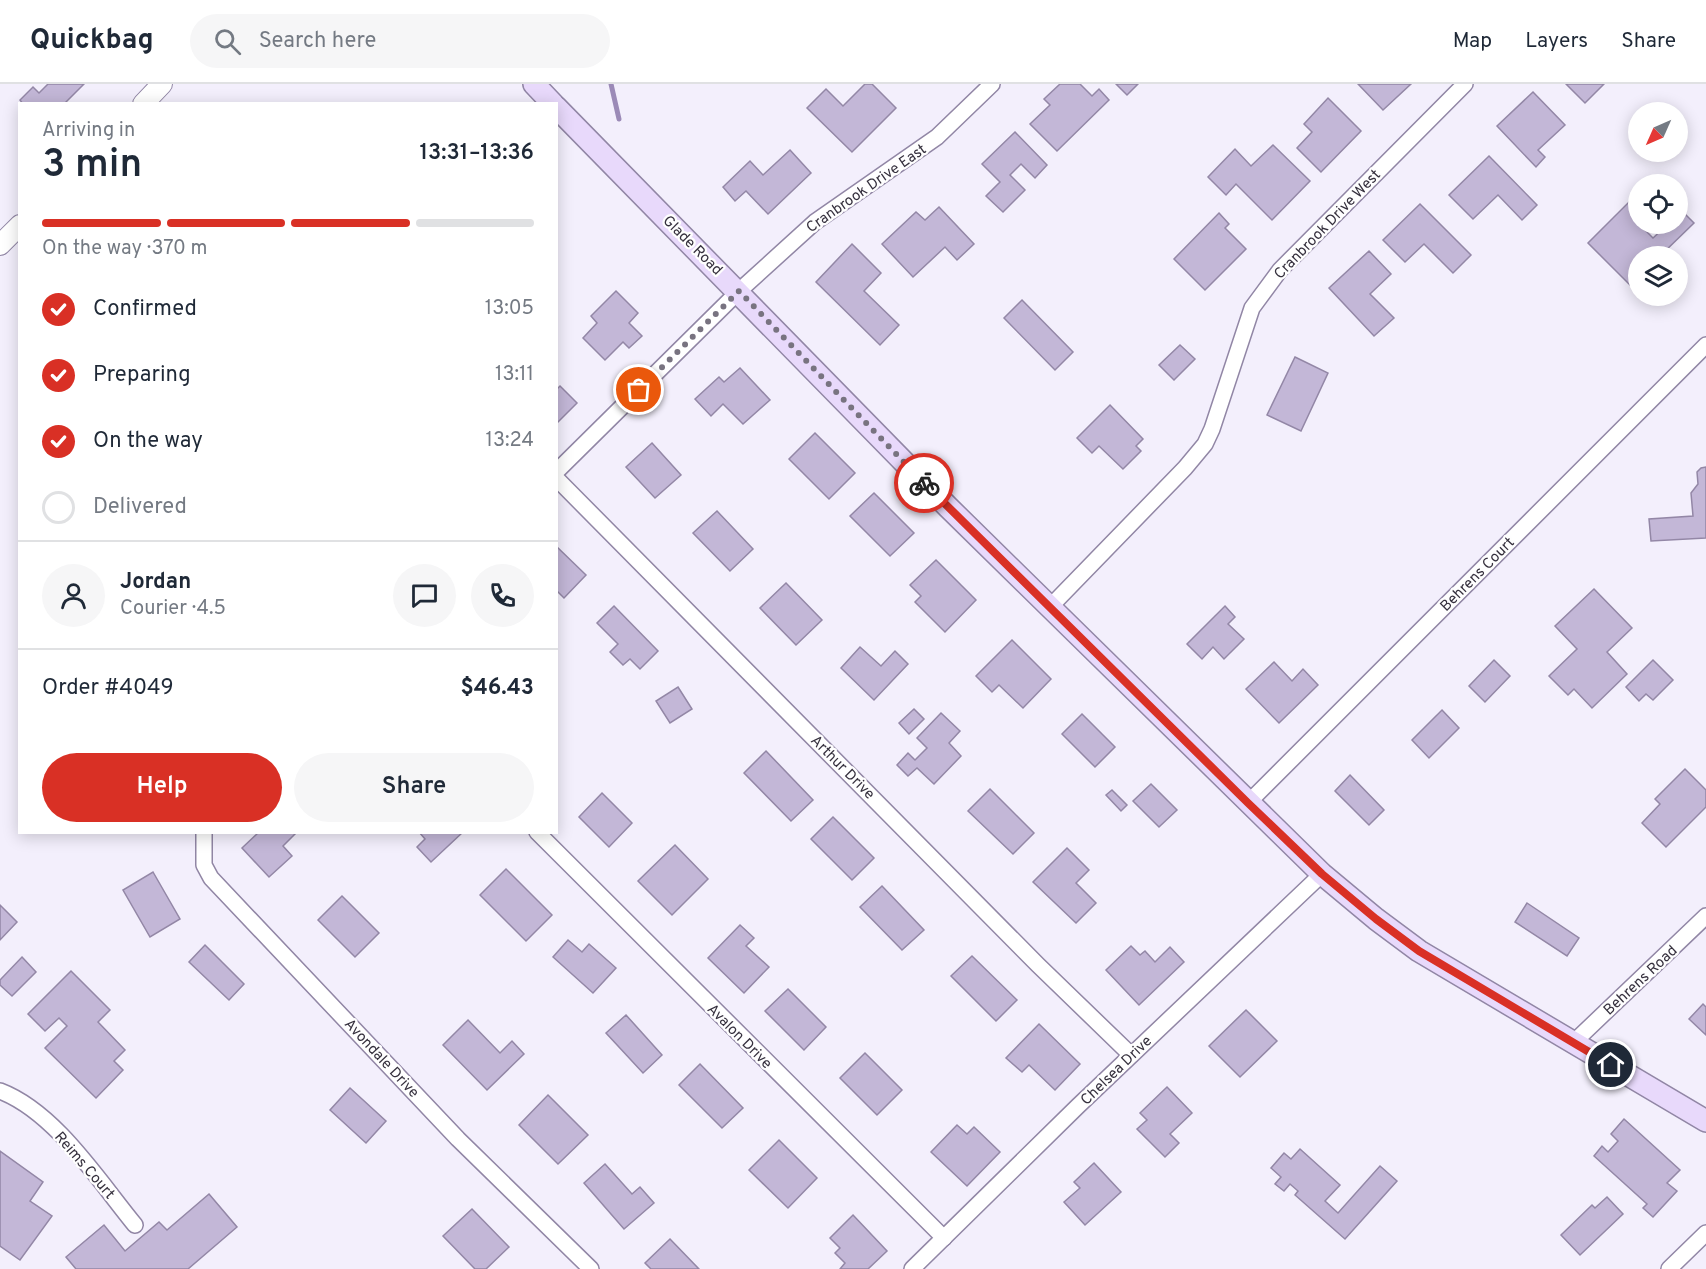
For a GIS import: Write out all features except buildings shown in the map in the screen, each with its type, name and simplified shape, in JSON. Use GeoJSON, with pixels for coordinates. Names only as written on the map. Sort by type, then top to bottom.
{"type":"FeatureCollection","features":[{"type":"Feature","properties":{"kind":"main road"},"geometry":{"type":"LineString","coordinates":[[534,84],[551,102]]}},
{"type":"Feature","properties":{"kind":"main road","name":"Glade Road"},"geometry":{"type":"LineString","coordinates":[[558,109],[1049,608],[1322,874],[1419,951],[1706,1121]]}},
{"type":"Feature","properties":{"kind":"street"},"geometry":{"type":"LineString","coordinates":[[145,102],[162,84]]}},
{"type":"Feature","properties":{"kind":"street","name":"Cranbrook Drive East"},"geometry":{"type":"LineString","coordinates":[[558,470],[739,291],[815,222],[937,137],[992,84]]}},
{"type":"Feature","properties":{"kind":"street","name":"Cranbrook Drive West"},"geometry":{"type":"LineString","coordinates":[[1049,608],[1185,468],[1205,444],[1252,308],[1280,270],[1465,84]]}},
{"type":"Feature","properties":{"kind":"street"},"geometry":{"type":"LineString","coordinates":[[0,244],[18,227]]}},
{"type":"Feature","properties":{"kind":"street","name":"Behrens Court"},"geometry":{"type":"LineString","coordinates":[[1248,803],[1706,345]]}},
{"type":"Feature","properties":{"kind":"street","name":"Arthur Drive"},"geometry":{"type":"LineString","coordinates":[[558,479],[1038,965],[1131,1055]]}},
{"type":"Feature","properties":{"kind":"street","name":"Avondale Drive"},"geometry":{"type":"LineString","coordinates":[[204,834],[204,864],[211,878],[458,1139],[591,1269]]}},
{"type":"Feature","properties":{"kind":"street","name":"Avalon Drive"},"geometry":{"type":"LineString","coordinates":[[539,834],[944,1238]]}},
{"type":"Feature","properties":{"kind":"street","name":"Chelsea Drive"},"geometry":{"type":"LineString","coordinates":[[912,1269],[1131,1055],[1322,874]]}},
{"type":"Feature","properties":{"kind":"street","name":"Behrens Road"},"geometry":{"type":"LineString","coordinates":[[1573,1043],[1706,916]]}},
{"type":"Feature","properties":{"kind":"street","name":"Reims Court"},"geometry":{"type":"LineString","coordinates":[[0,1091],[19,1098],[62,1136],[135,1225]]}},
{"type":"Feature","properties":{"kind":"street"},"geometry":{"type":"LineString","coordinates":[[1669,1269],[1706,1233]]}},
{"type":"Feature","properties":{"kind":"waterway"},"geometry":{"type":"LineString","coordinates":[[611,84],[619,119]]}},
{"type":"Feature","properties":{"kind":"way so far"},"geometry":{"type":"LineString","coordinates":[[639,390],[739,291],[924,483]]}},
{"type":"Feature","properties":{"kind":"route"},"geometry":{"type":"LineString","coordinates":[[924,483],[1322,874],[1419,951],[1611,1065]]}}]}
